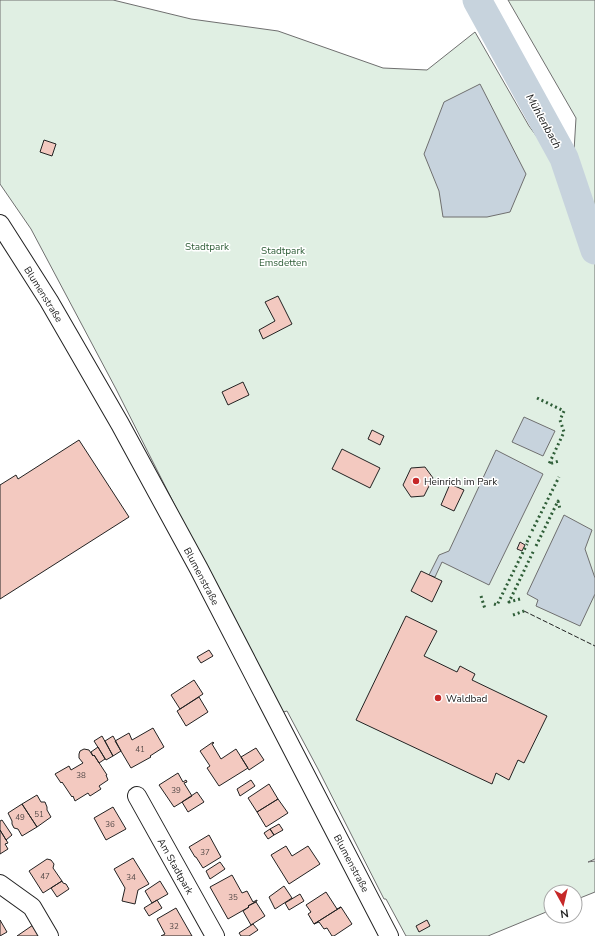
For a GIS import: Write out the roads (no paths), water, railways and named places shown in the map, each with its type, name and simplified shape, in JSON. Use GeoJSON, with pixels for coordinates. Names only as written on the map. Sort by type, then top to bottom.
{"type":"FeatureCollection","features":[{"type":"Feature","properties":{"kind":"street","name":"Blumenstraße"},"geometry":{"type":"LineString","coordinates":[[0,224],[49,301],[120,424],[196,563],[389,936]]}},
{"type":"Feature","properties":{"kind":"street","name":"Am Stadtpark"},"geometry":{"type":"LineString","coordinates":[[137,796],[215,936]]}},
{"type":"Feature","properties":{"kind":"street"},"geometry":{"type":"LineString","coordinates":[[0,884],[32,908],[49,936]]}},
{"type":"Feature","properties":{"kind":"waterway","name":"Mühlenbach"},"geometry":{"type":"LineString","coordinates":[[477,0],[564,158],[595,250]]}},
{"type":"Feature","properties":{"kind":"place","name":"Heinrich im Park"},"geometry":{"type":"Point","coordinates":[416,481]}},
{"type":"Feature","properties":{"kind":"place","name":"Waldbad"},"geometry":{"type":"Point","coordinates":[438,698]}},
{"type":"Feature","properties":{"kind":"park label","name":"Stadtpark"},"geometry":{"type":"Point","coordinates":[207,246]}},
{"type":"Feature","properties":{"kind":"park label","name":"Stadtpark Emsdetten"},"geometry":{"type":"Point","coordinates":[283,256]}}]}
